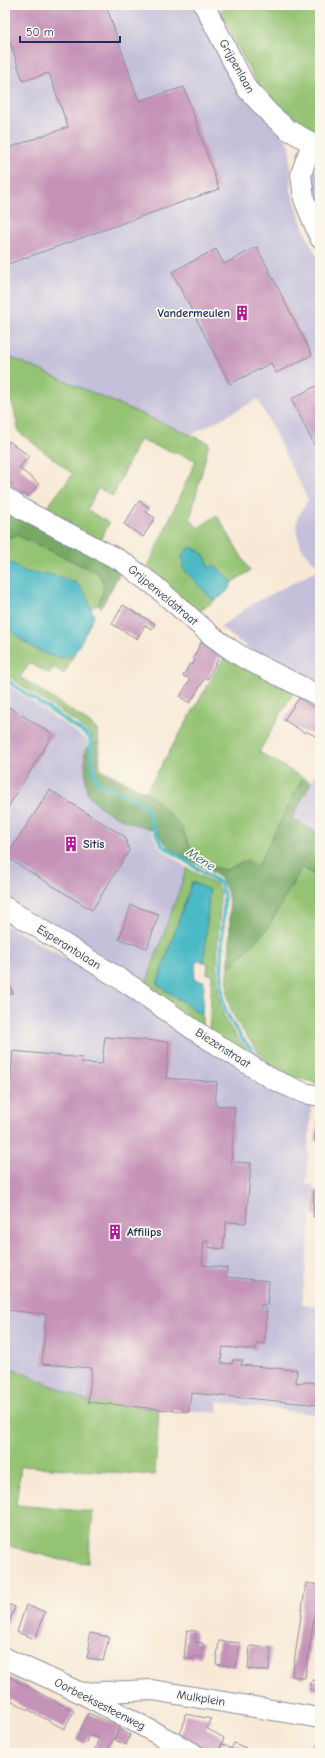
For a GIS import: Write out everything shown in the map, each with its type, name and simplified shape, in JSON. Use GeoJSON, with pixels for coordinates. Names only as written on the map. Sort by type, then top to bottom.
{"type":"FeatureCollection","features":[{"type":"Feature","properties":{"kind":"street","name":"Grijpenlaan"},"geometry":{"type":"LineString","coordinates":[[204,5],[247,89],[270,114],[287,129],[316,144]]}},
{"type":"Feature","properties":{"kind":"street"},"geometry":{"type":"LineString","coordinates":[[316,144],[301,174],[304,199],[320,238]]}},
{"type":"Feature","properties":{"kind":"street","name":"Grijpenveldstraat"},"geometry":{"type":"LineString","coordinates":[[5,497],[22,509],[123,562],[155,586],[212,636],[235,652],[320,696]]}},
{"type":"Feature","properties":{"kind":"street","name":"Esperantolaan"},"geometry":{"type":"LineString","coordinates":[[5,907],[133,986]]}},
{"type":"Feature","properties":{"kind":"street","name":"Biezenstraat"},"geometry":{"type":"LineString","coordinates":[[133,986],[197,1032],[272,1079],[304,1093],[320,1096]]}},
{"type":"Feature","properties":{"kind":"street","name":"Oorbeeksesteenweg"},"geometry":{"type":"LineString","coordinates":[[5,1658],[82,1693],[193,1753]]}},
{"type":"Feature","properties":{"kind":"street","name":"Mulkplein"},"geometry":{"type":"LineString","coordinates":[[82,1693],[152,1690],[320,1718]]}},
{"type":"Feature","properties":{"kind":"shaded area"},"geometry":{"type":"Polygon","coordinates":[[[5,5],[195,5],[290,146],[291,190],[305,233],[320,261],[320,566],[311,560],[302,549],[296,527],[298,517],[308,500],[258,399],[191,435],[5,355],[5,5]]]}},
{"type":"Feature","properties":{"kind":"shaded area"},"geometry":{"type":"Polygon","coordinates":[[[320,166],[320,206],[313,191],[312,177],[314,171],[320,166]]]}},
{"type":"Feature","properties":{"kind":"shaded area"},"geometry":{"type":"Polygon","coordinates":[[[320,569],[320,684],[252,651],[220,627],[254,603],[320,569]]]}},
{"type":"Feature","properties":{"kind":"shaded area"},"geometry":{"type":"Polygon","coordinates":[[[5,683],[87,740],[89,747],[85,750],[87,793],[93,801],[107,811],[150,829],[159,847],[187,868],[145,987],[115,964],[5,897],[5,683]]]}},
{"type":"Feature","properties":{"kind":"shaded area"},"geometry":{"type":"Polygon","coordinates":[[[320,766],[320,834],[292,819],[320,766]]]}},
{"type":"Feature","properties":{"kind":"shaded area","name":"Affilips"},"geometry":{"type":"Polygon","coordinates":[[[5,924],[312,1098],[306,1184],[314,1185],[302,1305],[320,1307],[320,1415],[217,1402],[218,1413],[89,1402],[5,1365],[5,924]]]}},
{"type":"Feature","properties":{"kind":"green space"},"geometry":{"type":"Polygon","coordinates":[[[238,5],[320,5],[320,136],[300,126],[284,113],[270,99],[258,83],[238,48],[220,10],[238,5]]]}},
{"type":"Feature","properties":{"kind":"green space"},"geometry":{"type":"Polygon","coordinates":[[[5,355],[209,443],[190,519],[198,528],[217,515],[250,571],[232,582],[214,564],[209,569],[183,554],[183,568],[210,597],[215,600],[196,614],[146,571],[196,460],[139,440],[113,496],[98,488],[87,510],[109,523],[98,544],[40,516],[73,474],[19,432],[13,405],[5,399],[5,355]]]}},
{"type":"Feature","properties":{"kind":"green space"},"geometry":{"type":"Polygon","coordinates":[[[5,503],[122,569],[101,608],[98,605],[104,586],[98,573],[17,535],[5,538],[5,503]]]}},
{"type":"Feature","properties":{"kind":"green space"},"geometry":{"type":"Polygon","coordinates":[[[17,535],[98,573],[103,582],[104,589],[98,605],[90,608],[85,593],[76,583],[67,579],[46,574],[26,572],[5,559],[5,538],[17,535]]]}},
{"type":"Feature","properties":{"kind":"green space"},"geometry":{"type":"Polygon","coordinates":[[[5,625],[28,645],[46,654],[66,656],[75,652],[64,674],[53,667],[50,674],[30,663],[20,677],[90,723],[97,730],[99,744],[94,743],[92,735],[73,720],[5,674],[5,625]]]}},
{"type":"Feature","properties":{"kind":"green space"},"geometry":{"type":"Polygon","coordinates":[[[227,652],[295,689],[259,752],[303,778],[257,867],[241,862],[227,870],[214,868],[204,862],[192,849],[177,822],[146,792],[227,652]]]}},
{"type":"Feature","properties":{"kind":"green space"},"geometry":{"type":"Polygon","coordinates":[[[94,743],[99,744],[100,769],[146,792],[163,807],[182,828],[188,844],[202,860],[212,867],[226,870],[247,860],[257,867],[303,778],[311,782],[292,819],[320,834],[320,879],[302,867],[266,931],[229,967],[230,911],[227,891],[224,884],[209,870],[172,849],[157,831],[119,818],[100,807],[93,800],[87,790],[85,750],[94,743]]]}},
{"type":"Feature","properties":{"kind":"green space"},"geometry":{"type":"Polygon","coordinates":[[[302,866],[320,879],[320,1084],[285,1073],[268,1062],[248,1038],[235,1018],[231,1010],[228,994],[229,967],[266,931],[302,866]]]}},
{"type":"Feature","properties":{"kind":"green space"},"geometry":{"type":"Polygon","coordinates":[[[187,868],[217,885],[220,891],[217,973],[220,1004],[224,1016],[232,1030],[241,1043],[263,1067],[209,1031],[212,974],[207,974],[208,963],[204,962],[209,890],[157,984],[202,1015],[202,1026],[145,987],[187,868]]]}},
{"type":"Feature","properties":{"kind":"green space"},"geometry":{"type":"Polygon","coordinates":[[[5,1365],[11,1368],[5,1440],[5,1365]]]}},
{"type":"Feature","properties":{"kind":"green space"},"geometry":{"type":"Polygon","coordinates":[[[11,1368],[89,1402],[159,1409],[155,1475],[21,1466],[16,1505],[93,1512],[88,1563],[61,1560],[5,1545],[5,1440],[11,1368]]]}},
{"type":"Feature","properties":{"kind":"water"},"geometry":{"type":"Polygon","coordinates":[[[190,547],[198,550],[204,555],[209,569],[214,564],[232,582],[228,591],[215,600],[210,597],[183,568],[183,554],[190,547]]]}},
{"type":"Feature","properties":{"kind":"water"},"geometry":{"type":"Polygon","coordinates":[[[5,559],[26,572],[46,574],[67,579],[76,583],[85,593],[94,616],[80,645],[75,652],[68,657],[59,658],[38,650],[28,644],[5,625],[5,559]]]}},
{"type":"Feature","properties":{"kind":"water"},"geometry":{"type":"Polygon","coordinates":[[[192,882],[209,890],[204,962],[196,961],[194,980],[204,981],[202,1015],[157,984],[192,882]]]}},
{"type":"Feature","properties":{"kind":"building"},"geometry":{"type":"Polygon","coordinates":[[[5,5],[106,5],[139,101],[184,87],[219,189],[5,265],[5,149],[68,127],[49,73],[23,81],[5,27],[5,5]]]}},
{"type":"Feature","properties":{"kind":"building","name":"Vandermeulen"},"geometry":{"type":"Polygon","coordinates":[[[257,247],[312,355],[276,373],[271,363],[230,384],[172,272],[216,249],[224,264],[257,247]]]}},
{"type":"Feature","properties":{"kind":"building"},"geometry":{"type":"Polygon","coordinates":[[[320,384],[320,456],[291,399],[320,384]]]}},
{"type":"Feature","properties":{"kind":"building"},"geometry":{"type":"Polygon","coordinates":[[[9,441],[29,456],[19,468],[39,484],[29,497],[23,493],[19,497],[9,490],[13,485],[5,479],[5,448],[9,441]]]}},
{"type":"Feature","properties":{"kind":"building"},"geometry":{"type":"Polygon","coordinates":[[[139,501],[149,507],[146,512],[155,518],[143,537],[124,524],[139,501]]]}},
{"type":"Feature","properties":{"kind":"building"},"geometry":{"type":"Polygon","coordinates":[[[123,605],[155,624],[152,629],[145,625],[137,639],[112,624],[123,605]]]}},
{"type":"Feature","properties":{"kind":"building"},"geometry":{"type":"Polygon","coordinates":[[[202,641],[221,652],[208,679],[205,678],[190,703],[180,697],[190,679],[183,676],[190,663],[192,665],[195,660],[193,658],[202,641]]]}},
{"type":"Feature","properties":{"kind":"building"},"geometry":{"type":"Polygon","coordinates":[[[299,698],[320,711],[320,733],[317,737],[306,731],[305,733],[284,720],[299,698]]]}},
{"type":"Feature","properties":{"kind":"building"},"geometry":{"type":"Polygon","coordinates":[[[5,705],[53,734],[5,812],[5,705]]]}},
{"type":"Feature","properties":{"kind":"building","name":"Sitis"},"geometry":{"type":"Polygon","coordinates":[[[50,790],[125,837],[129,851],[92,910],[6,857],[50,790]]]}},
{"type":"Feature","properties":{"kind":"building"},"geometry":{"type":"Polygon","coordinates":[[[131,905],[159,914],[147,948],[119,939],[131,905]]]}},
{"type":"Feature","properties":{"kind":"building"},"geometry":{"type":"Polygon","coordinates":[[[5,977],[13,993],[5,997],[5,977]]]}},
{"type":"Feature","properties":{"kind":"building","name":"Affilips"},"geometry":{"type":"Polygon","coordinates":[[[105,1037],[169,1042],[166,1078],[217,1082],[215,1105],[235,1107],[231,1162],[251,1163],[246,1223],[226,1222],[223,1249],[208,1247],[208,1241],[204,1241],[202,1265],[227,1268],[226,1277],[269,1281],[267,1305],[260,1305],[260,1308],[267,1309],[264,1344],[257,1343],[256,1350],[223,1347],[221,1363],[232,1364],[233,1360],[243,1360],[241,1365],[297,1370],[296,1383],[311,1382],[320,1385],[320,1405],[191,1393],[189,1412],[88,1402],[92,1368],[42,1364],[46,1314],[5,1310],[5,1149],[13,1051],[83,1058],[82,1063],[102,1064],[105,1037]]]}},
{"type":"Feature","properties":{"kind":"building"},"geometry":{"type":"Polygon","coordinates":[[[318,1120],[320,1121],[320,1142],[315,1141],[318,1120]]]}},
{"type":"Feature","properties":{"kind":"building"},"geometry":{"type":"Polygon","coordinates":[[[314,1190],[320,1191],[320,1217],[313,1217],[314,1190]]]}},
{"type":"Feature","properties":{"kind":"building"},"geometry":{"type":"Polygon","coordinates":[[[306,1583],[319,1585],[305,1678],[292,1676],[306,1583]]]}},
{"type":"Feature","properties":{"kind":"building"},"geometry":{"type":"Polygon","coordinates":[[[5,1603],[15,1607],[8,1625],[5,1624],[5,1603]]]}},
{"type":"Feature","properties":{"kind":"building"},"geometry":{"type":"Polygon","coordinates":[[[26,1605],[45,1612],[35,1639],[17,1632],[26,1605]]]}},
{"type":"Feature","properties":{"kind":"building"},"geometry":{"type":"Polygon","coordinates":[[[187,1630],[196,1631],[195,1642],[203,1643],[201,1657],[193,1656],[193,1659],[184,1658],[187,1630]]]}},
{"type":"Feature","properties":{"kind":"building"},"geometry":{"type":"Polygon","coordinates":[[[90,1633],[109,1637],[103,1661],[87,1658],[90,1633]]]}},
{"type":"Feature","properties":{"kind":"building"},"geometry":{"type":"Polygon","coordinates":[[[219,1641],[240,1643],[236,1667],[216,1664],[219,1641]]]}},
{"type":"Feature","properties":{"kind":"building"},"geometry":{"type":"Polygon","coordinates":[[[250,1646],[271,1648],[269,1671],[248,1669],[250,1646]]]}},
{"type":"Feature","properties":{"kind":"building"},"geometry":{"type":"Polygon","coordinates":[[[5,1675],[74,1711],[64,1729],[5,1697],[5,1675]]]}},
{"type":"Feature","properties":{"kind":"building"},"geometry":{"type":"Polygon","coordinates":[[[312,1680],[320,1681],[320,1691],[310,1690],[312,1680]]]}},
{"type":"Feature","properties":{"kind":"building"},"geometry":{"type":"Polygon","coordinates":[[[88,1713],[120,1727],[106,1753],[93,1753],[99,1738],[89,1735],[85,1744],[76,1740],[88,1713]]]}},
{"type":"Feature","properties":{"kind":"building"},"geometry":{"type":"Polygon","coordinates":[[[185,1714],[212,1719],[206,1728],[224,1738],[219,1750],[222,1744],[230,1748],[229,1753],[216,1753],[179,1735],[183,1727],[185,1714]]]}},
{"type":"Feature","properties":{"kind":"building"},"geometry":{"type":"Polygon","coordinates":[[[119,1728],[130,1735],[126,1745],[115,1740],[119,1728]]]}},
{"type":"Feature","properties":{"kind":"building"},"geometry":{"type":"Polygon","coordinates":[[[320,1738],[320,1753],[314,1753],[320,1738]]]}},
{"type":"Feature","properties":{"kind":"building"},"geometry":{"type":"Polygon","coordinates":[[[234,1743],[246,1748],[244,1752],[247,1753],[229,1753],[234,1743]]]}},
{"type":"Feature","properties":{"kind":"waterway","name":"Mene"},"geometry":{"type":"LineString","coordinates":[[5,679],[90,737],[94,774],[100,784],[138,801],[148,809],[152,825],[162,845],[221,884],[224,896],[221,973],[223,1002],[226,1011],[238,1033],[254,1053],[266,1064]]}},
{"type":"Feature","properties":{"kind":"place","name":"Vandermeulen"},"geometry":{"type":"Point","coordinates":[242,313]}},
{"type":"Feature","properties":{"kind":"place","name":"Sitis"},"geometry":{"type":"Point","coordinates":[71,844]}},
{"type":"Feature","properties":{"kind":"place","name":"Affilips"},"geometry":{"type":"Point","coordinates":[115,1232]}}]}
